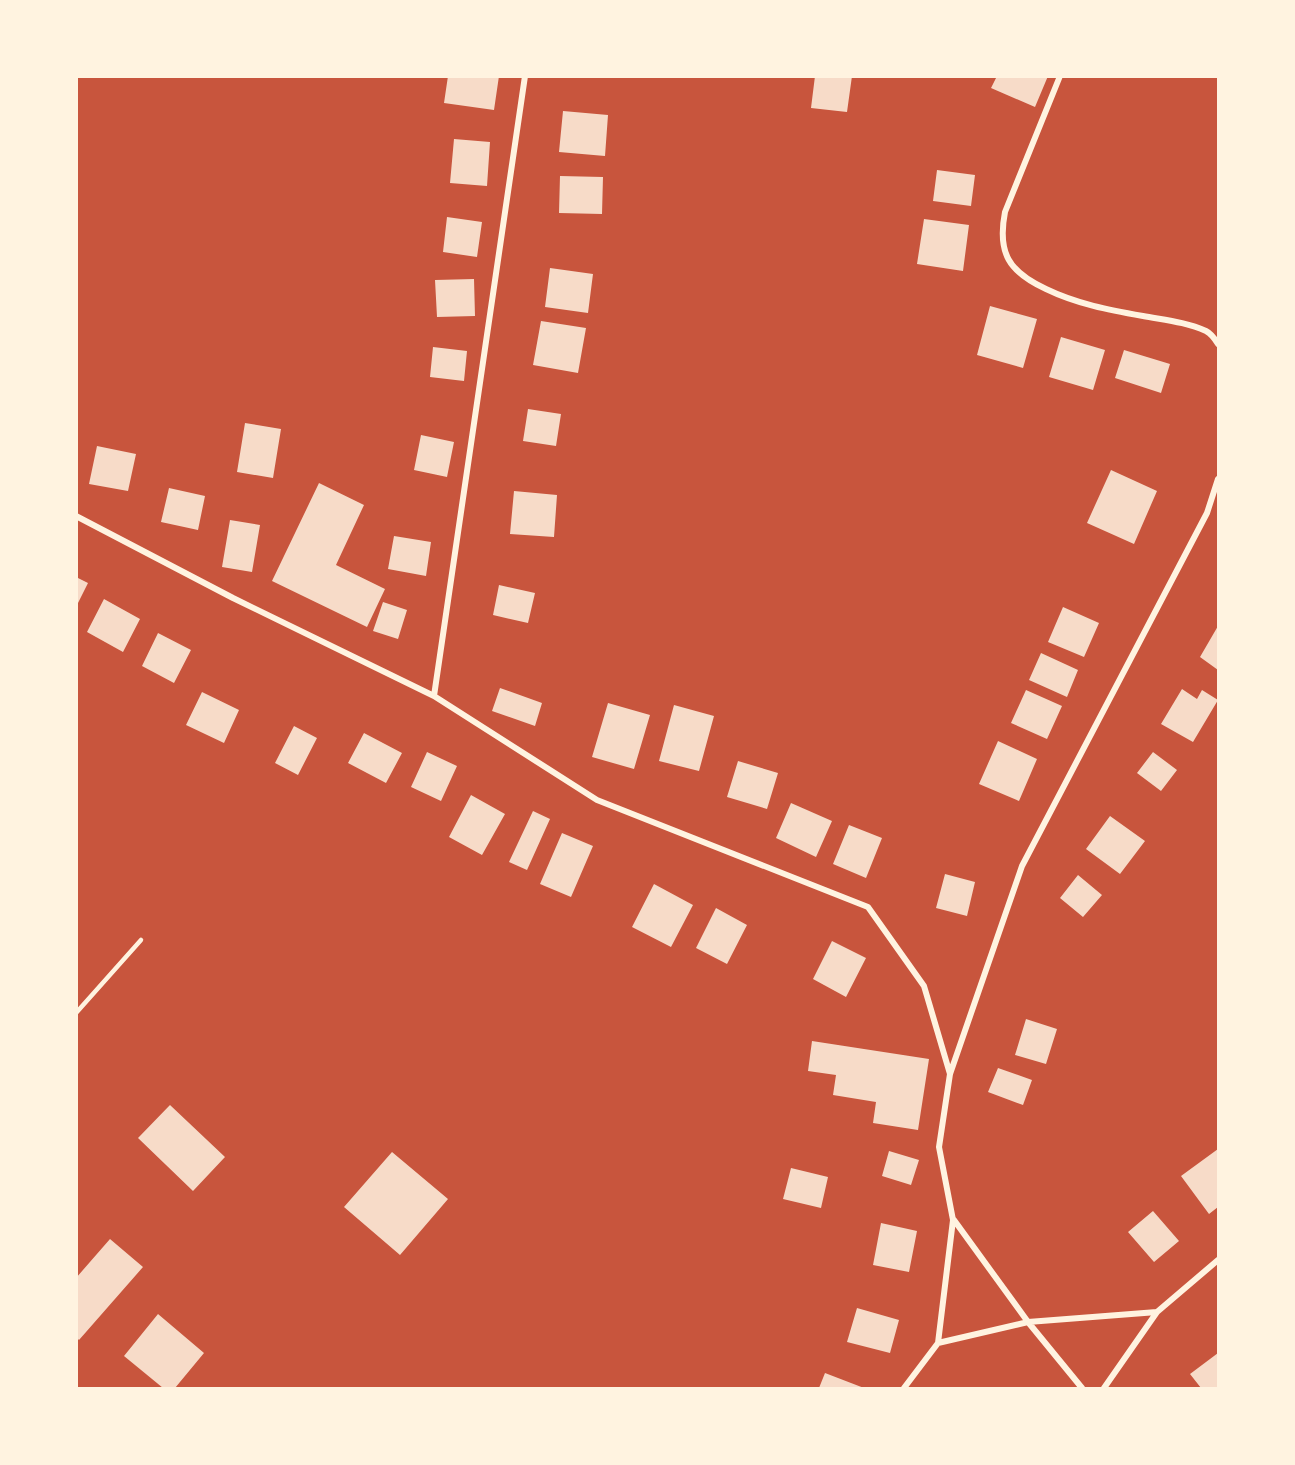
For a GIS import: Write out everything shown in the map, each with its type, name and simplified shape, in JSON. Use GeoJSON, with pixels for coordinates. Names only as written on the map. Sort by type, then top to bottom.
{"type":"FeatureCollection","features":[{"type":"Feature","properties":{"kind":"street"},"geometry":{"type":"LineString","coordinates":[[434,696],[525,76]]}},
{"type":"Feature","properties":{"kind":"street"},"geometry":{"type":"LineString","coordinates":[[1060,76],[1005,212],[1001,231],[1004,249],[1012,266],[1025,279],[1068,299],[1114,311],[1181,323],[1209,332],[1218,344]]}},
{"type":"Feature","properties":{"kind":"street"},"geometry":{"type":"LineString","coordinates":[[904,1389],[938,1343],[953,1220],[939,1147],[951,1074],[1022,866],[1207,513],[1218,479]]}},
{"type":"Feature","properties":{"kind":"street"},"geometry":{"type":"LineString","coordinates":[[76,516],[233,598],[434,696],[597,801],[868,906],[924,986],[951,1074]]}},
{"type":"Feature","properties":{"kind":"street"},"geometry":{"type":"LineString","coordinates":[[953,1220],[1028,1322],[1082,1389]]}},
{"type":"Feature","properties":{"kind":"street"},"geometry":{"type":"LineString","coordinates":[[1104,1389],[1157,1312],[1218,1260]]}},
{"type":"Feature","properties":{"kind":"street"},"geometry":{"type":"LineString","coordinates":[[938,1343],[1028,1322],[1157,1312]]}},
{"type":"Feature","properties":{"kind":"lane"},"geometry":{"type":"LineString","coordinates":[[76,1012],[141,940]]}},
{"type":"Feature","properties":{"kind":"building"},"geometry":{"type":"Polygon","coordinates":[[[448,76],[499,76],[494,110],[444,103],[448,76]]]}},
{"type":"Feature","properties":{"kind":"building"},"geometry":{"type":"Polygon","coordinates":[[[815,76],[852,76],[847,112],[811,108],[815,76]]]}},
{"type":"Feature","properties":{"kind":"building"},"geometry":{"type":"Polygon","coordinates":[[[997,76],[1048,76],[1035,107],[991,88],[997,76]]]}},
{"type":"Feature","properties":{"kind":"building"},"geometry":{"type":"Polygon","coordinates":[[[563,111],[608,115],[605,156],[559,152],[563,111]]]}},
{"type":"Feature","properties":{"kind":"building"},"geometry":{"type":"Polygon","coordinates":[[[454,139],[490,142],[487,186],[450,183],[454,139]]]}},
{"type":"Feature","properties":{"kind":"building"},"geometry":{"type":"Polygon","coordinates":[[[937,170],[975,175],[971,206],[933,201],[937,170]]]}},
{"type":"Feature","properties":{"kind":"building"},"geometry":{"type":"Polygon","coordinates":[[[560,176],[603,177],[602,214],[559,213],[560,176]]]}},
{"type":"Feature","properties":{"kind":"building"},"geometry":{"type":"Polygon","coordinates":[[[447,217],[482,222],[477,257],[443,252],[447,217]]]}},
{"type":"Feature","properties":{"kind":"building"},"geometry":{"type":"Polygon","coordinates":[[[924,219],[969,225],[963,271],[917,264],[924,219]]]}},
{"type":"Feature","properties":{"kind":"building"},"geometry":{"type":"Polygon","coordinates":[[[550,268],[593,274],[588,313],[545,307],[550,268]]]}},
{"type":"Feature","properties":{"kind":"building"},"geometry":{"type":"Polygon","coordinates":[[[474,279],[475,316],[437,317],[435,280],[474,279]]]}},
{"type":"Feature","properties":{"kind":"building"},"geometry":{"type":"Polygon","coordinates":[[[990,306],[1037,319],[1023,368],[977,355],[990,306]]]}},
{"type":"Feature","properties":{"kind":"building"},"geometry":{"type":"Polygon","coordinates":[[[541,321],[586,328],[578,373],[533,365],[541,321]]]}},
{"type":"Feature","properties":{"kind":"building"},"geometry":{"type":"Polygon","coordinates":[[[1061,337],[1105,350],[1093,390],[1049,377],[1061,337]]]}},
{"type":"Feature","properties":{"kind":"building"},"geometry":{"type":"Polygon","coordinates":[[[433,347],[467,351],[464,381],[430,377],[433,347]]]}},
{"type":"Feature","properties":{"kind":"building"},"geometry":{"type":"Polygon","coordinates":[[[1124,350],[1170,364],[1161,393],[1115,378],[1124,350]]]}},
{"type":"Feature","properties":{"kind":"building"},"geometry":{"type":"Polygon","coordinates":[[[528,409],[561,414],[556,446],[523,441],[528,409]]]}},
{"type":"Feature","properties":{"kind":"building"},"geometry":{"type":"Polygon","coordinates":[[[245,423],[281,429],[273,478],[237,472],[245,423]]]}},
{"type":"Feature","properties":{"kind":"building"},"geometry":{"type":"Polygon","coordinates":[[[421,435],[454,442],[447,477],[414,470],[421,435]]]}},
{"type":"Feature","properties":{"kind":"building"},"geometry":{"type":"Polygon","coordinates":[[[97,446],[136,454],[128,491],[89,484],[97,446]]]}},
{"type":"Feature","properties":{"kind":"building"},"geometry":{"type":"Polygon","coordinates":[[[1111,470],[1157,491],[1134,544],[1087,523],[1111,470]]]}},
{"type":"Feature","properties":{"kind":"building"},"geometry":{"type":"Polygon","coordinates":[[[319,483],[364,505],[336,565],[385,589],[367,627],[272,581],[319,483]]]}},
{"type":"Feature","properties":{"kind":"building"},"geometry":{"type":"Polygon","coordinates":[[[169,488],[205,496],[198,530],[161,522],[169,488]]]}},
{"type":"Feature","properties":{"kind":"building"},"geometry":{"type":"Polygon","coordinates":[[[514,491],[557,495],[554,537],[510,534],[514,491]]]}},
{"type":"Feature","properties":{"kind":"building"},"geometry":{"type":"Polygon","coordinates":[[[230,520],[260,525],[252,572],[222,567],[230,520]]]}},
{"type":"Feature","properties":{"kind":"building"},"geometry":{"type":"Polygon","coordinates":[[[394,536],[431,542],[426,576],[388,569],[394,536]]]}},
{"type":"Feature","properties":{"kind":"building"},"geometry":{"type":"Polygon","coordinates":[[[76,577],[88,583],[76,607],[76,577]]]}},
{"type":"Feature","properties":{"kind":"building"},"geometry":{"type":"Polygon","coordinates":[[[499,585],[535,593],[528,623],[493,615],[499,585]]]}},
{"type":"Feature","properties":{"kind":"building"},"geometry":{"type":"Polygon","coordinates":[[[104,599],[140,619],[123,652],[87,632],[104,599]]]}},
{"type":"Feature","properties":{"kind":"building"},"geometry":{"type":"Polygon","coordinates":[[[383,602],[407,610],[398,639],[373,631],[383,602]]]}},
{"type":"Feature","properties":{"kind":"building"},"geometry":{"type":"Polygon","coordinates":[[[1063,607],[1099,623],[1084,657],[1048,642],[1063,607]]]}},
{"type":"Feature","properties":{"kind":"building"},"geometry":{"type":"Polygon","coordinates":[[[1218,626],[1218,670],[1200,657],[1218,626]]]}},
{"type":"Feature","properties":{"kind":"building"},"geometry":{"type":"Polygon","coordinates":[[[158,633],[191,650],[174,683],[142,666],[158,633]]]}},
{"type":"Feature","properties":{"kind":"building"},"geometry":{"type":"Polygon","coordinates":[[[1041,653],[1078,670],[1067,697],[1029,680],[1041,653]]]}},
{"type":"Feature","properties":{"kind":"building"},"geometry":{"type":"Polygon","coordinates":[[[500,688],[542,703],[535,726],[492,711],[500,688]]]}},
{"type":"Feature","properties":{"kind":"building"},"geometry":{"type":"Polygon","coordinates":[[[1182,689],[1197,699],[1202,690],[1218,700],[1193,742],[1161,724],[1182,689]]]}},
{"type":"Feature","properties":{"kind":"building"},"geometry":{"type":"Polygon","coordinates":[[[1026,690],[1062,706],[1047,739],[1011,723],[1026,690]]]}},
{"type":"Feature","properties":{"kind":"building"},"geometry":{"type":"Polygon","coordinates":[[[202,692],[239,710],[224,743],[186,725],[202,692]]]}},
{"type":"Feature","properties":{"kind":"building"},"geometry":{"type":"Polygon","coordinates":[[[608,703],[650,715],[634,769],[592,757],[608,703]]]}},
{"type":"Feature","properties":{"kind":"building"},"geometry":{"type":"Polygon","coordinates":[[[674,705],[714,716],[699,771],[659,761],[674,705]]]}},
{"type":"Feature","properties":{"kind":"building"},"geometry":{"type":"Polygon","coordinates":[[[294,726],[317,738],[298,775],[275,763],[294,726]]]}},
{"type":"Feature","properties":{"kind":"building"},"geometry":{"type":"Polygon","coordinates":[[[364,733],[402,753],[386,783],[348,763],[364,733]]]}},
{"type":"Feature","properties":{"kind":"building"},"geometry":{"type":"Polygon","coordinates":[[[998,741],[1037,759],[1019,801],[979,784],[998,741]]]}},
{"type":"Feature","properties":{"kind":"building"},"geometry":{"type":"Polygon","coordinates":[[[427,752],[457,766],[441,801],[411,787],[427,752]]]}},
{"type":"Feature","properties":{"kind":"building"},"geometry":{"type":"Polygon","coordinates":[[[1153,752],[1177,770],[1161,791],[1137,773],[1153,752]]]}},
{"type":"Feature","properties":{"kind":"building"},"geometry":{"type":"Polygon","coordinates":[[[738,761],[778,773],[767,809],[727,797],[738,761]]]}},
{"type":"Feature","properties":{"kind":"building"},"geometry":{"type":"Polygon","coordinates":[[[471,795],[505,814],[482,855],[449,837],[471,795]]]}},
{"type":"Feature","properties":{"kind":"building"},"geometry":{"type":"Polygon","coordinates":[[[791,803],[832,821],[816,857],[776,838],[791,803]]]}},
{"type":"Feature","properties":{"kind":"building"},"geometry":{"type":"Polygon","coordinates":[[[533,811],[550,819],[527,870],[509,862],[533,811]]]}},
{"type":"Feature","properties":{"kind":"building"},"geometry":{"type":"Polygon","coordinates":[[[1110,816],[1145,841],[1120,874],[1086,849],[1110,816]]]}},
{"type":"Feature","properties":{"kind":"building"},"geometry":{"type":"Polygon","coordinates":[[[849,825],[882,838],[866,878],[833,864],[849,825]]]}},
{"type":"Feature","properties":{"kind":"building"},"geometry":{"type":"Polygon","coordinates":[[[562,833],[593,846],[571,897],[540,884],[562,833]]]}},
{"type":"Feature","properties":{"kind":"building"},"geometry":{"type":"Polygon","coordinates":[[[945,874],[975,882],[967,916],[936,908],[945,874]]]}},
{"type":"Feature","properties":{"kind":"building"},"geometry":{"type":"Polygon","coordinates":[[[1078,875],[1102,895],[1083,917],[1060,898],[1078,875]]]}},
{"type":"Feature","properties":{"kind":"building"},"geometry":{"type":"Polygon","coordinates":[[[654,884],[693,905],[671,947],[632,927],[654,884]]]}},
{"type":"Feature","properties":{"kind":"building"},"geometry":{"type":"Polygon","coordinates":[[[716,908],[747,925],[727,964],[696,948],[716,908]]]}},
{"type":"Feature","properties":{"kind":"building"},"geometry":{"type":"Polygon","coordinates":[[[832,941],[866,958],[846,997],[813,979],[832,941]]]}},
{"type":"Feature","properties":{"kind":"building"},"geometry":{"type":"Polygon","coordinates":[[[1026,1019],[1057,1029],[1046,1064],[1015,1055],[1026,1019]]]}},
{"type":"Feature","properties":{"kind":"building"},"geometry":{"type":"Polygon","coordinates":[[[812,1041],[929,1059],[918,1130],[873,1123],[876,1102],[833,1095],[836,1075],[808,1071],[812,1041]]]}},
{"type":"Feature","properties":{"kind":"building"},"geometry":{"type":"Polygon","coordinates":[[[998,1068],[1032,1080],[1023,1105],[988,1092],[998,1068]]]}},
{"type":"Feature","properties":{"kind":"building"},"geometry":{"type":"Polygon","coordinates":[[[170,1105],[225,1157],[193,1191],[138,1138],[170,1105]]]}},
{"type":"Feature","properties":{"kind":"building"},"geometry":{"type":"Polygon","coordinates":[[[1218,1149],[1218,1207],[1209,1214],[1181,1176],[1218,1149]]]}},
{"type":"Feature","properties":{"kind":"building"},"geometry":{"type":"Polygon","coordinates":[[[889,1151],[919,1160],[911,1185],[882,1176],[889,1151]]]}},
{"type":"Feature","properties":{"kind":"building"},"geometry":{"type":"Polygon","coordinates":[[[392,1152],[448,1199],[400,1255],[344,1207],[392,1152]]]}},
{"type":"Feature","properties":{"kind":"building"},"geometry":{"type":"Polygon","coordinates":[[[791,1168],[828,1177],[821,1208],[783,1199],[791,1168]]]}},
{"type":"Feature","properties":{"kind":"building"},"geometry":{"type":"Polygon","coordinates":[[[1153,1211],[1179,1241],[1154,1262],[1128,1232],[1153,1211]]]}},
{"type":"Feature","properties":{"kind":"building"},"geometry":{"type":"Polygon","coordinates":[[[881,1223],[917,1231],[909,1272],[873,1265],[881,1223]]]}},
{"type":"Feature","properties":{"kind":"building"},"geometry":{"type":"Polygon","coordinates":[[[110,1239],[143,1267],[79,1340],[76,1337],[76,1278],[110,1239]]]}},
{"type":"Feature","properties":{"kind":"building"},"geometry":{"type":"Polygon","coordinates":[[[857,1308],[899,1320],[890,1353],[847,1342],[857,1308]]]}},
{"type":"Feature","properties":{"kind":"building"},"geometry":{"type":"Polygon","coordinates":[[[158,1314],[204,1353],[175,1388],[163,1388],[124,1356],[158,1314]]]}},
{"type":"Feature","properties":{"kind":"building"},"geometry":{"type":"Polygon","coordinates":[[[1218,1353],[1218,1388],[1201,1388],[1190,1374],[1218,1353]]]}},
{"type":"Feature","properties":{"kind":"building"},"geometry":{"type":"Polygon","coordinates":[[[825,1373],[864,1388],[819,1388],[825,1373]]]}}]}
